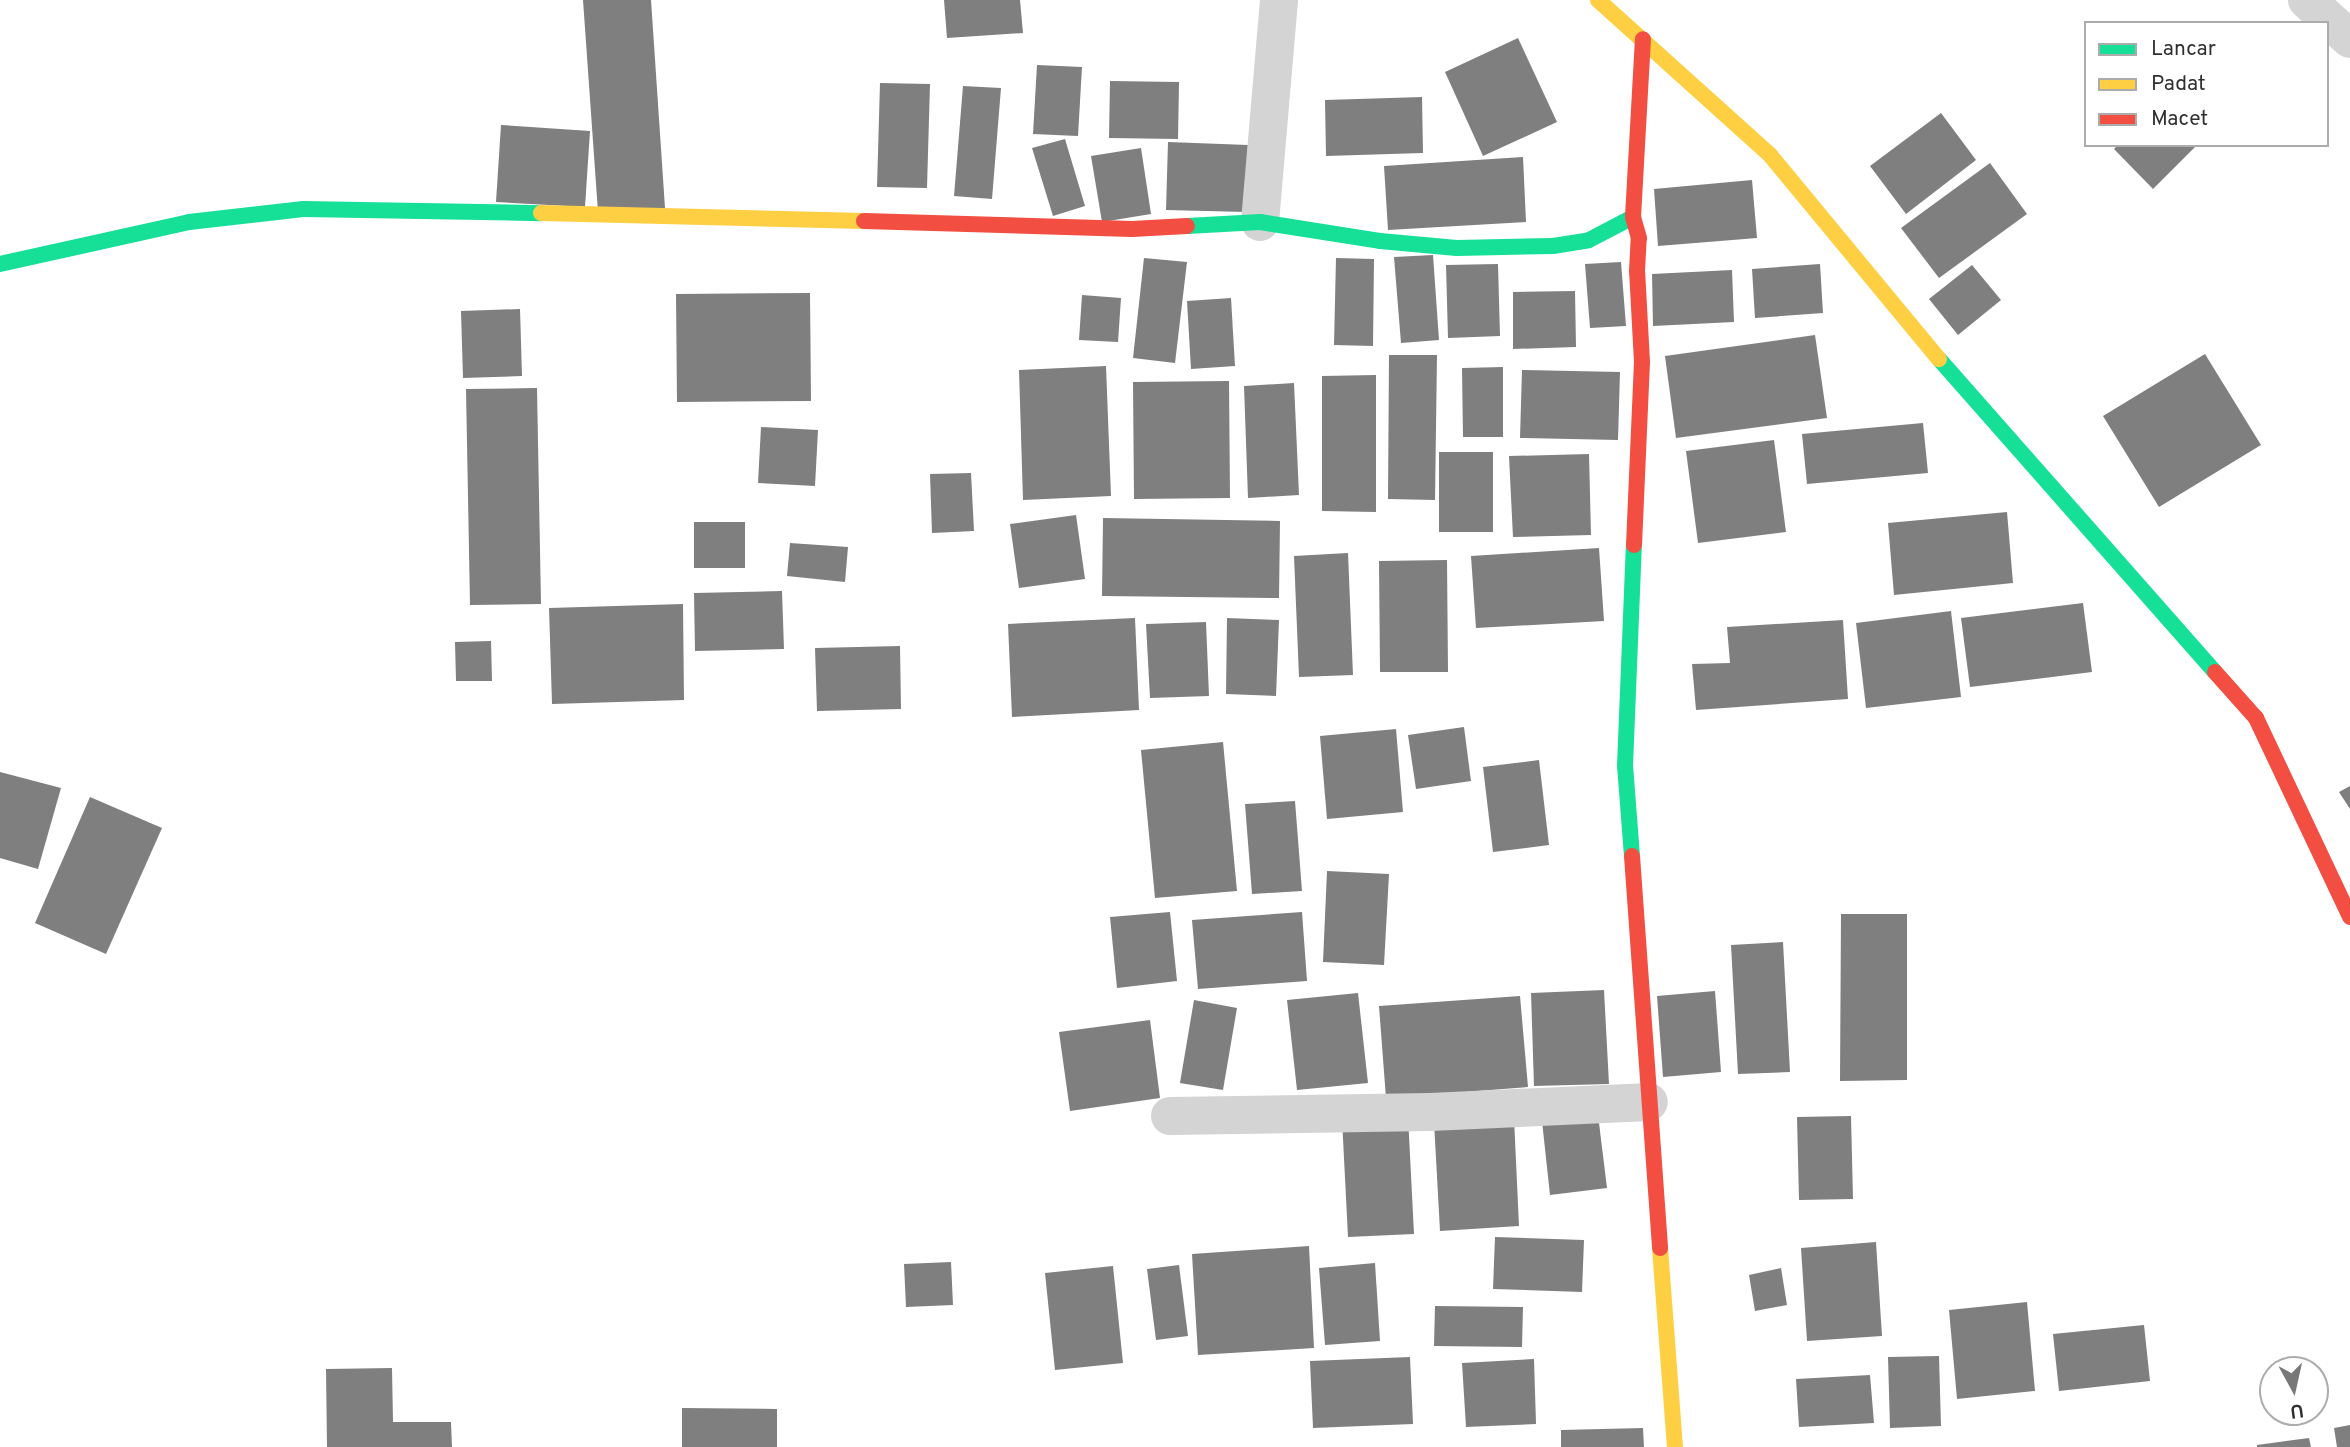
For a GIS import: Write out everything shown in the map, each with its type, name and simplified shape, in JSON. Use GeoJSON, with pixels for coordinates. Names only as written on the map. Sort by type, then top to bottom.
{"type":"FeatureCollection","features":[{"type":"Feature","properties":{"kind":"street"},"geometry":{"type":"LineString","coordinates":[[1260,222],[1279,0]]}},
{"type":"Feature","properties":{"kind":"street"},"geometry":{"type":"LineString","coordinates":[[1598,0],[1770,155],[1941,361],[2256,718],[2350,916]]}},
{"type":"Feature","properties":{"kind":"street"},"geometry":{"type":"LineString","coordinates":[[2307,0],[2350,39]]}},
{"type":"Feature","properties":{"kind":"street"},"geometry":{"type":"LineString","coordinates":[[1643,39],[1633,217],[1639,239],[1637,271],[1642,362],[1625,766],[1675,1447]]}},
{"type":"Feature","properties":{"kind":"street"},"geometry":{"type":"LineString","coordinates":[[0,264],[189,222],[303,209],[733,216],[1132,229],[1260,222],[1380,240],[1457,248],[1553,246],[1589,240],[1633,217]]}},
{"type":"Feature","properties":{"kind":"street"},"geometry":{"type":"LineString","coordinates":[[1170,1116],[1430,1112],[1649,1102]]}},
{"type":"Feature","properties":{"kind":"building"},"geometry":{"type":"Polygon","coordinates":[[[583,0],[651,0],[665,208],[598,212],[583,0]]]}},
{"type":"Feature","properties":{"kind":"building"},"geometry":{"type":"Polygon","coordinates":[[[944,0],[1020,0],[1023,33],[947,38],[944,0]]]}},
{"type":"Feature","properties":{"kind":"building"},"geometry":{"type":"Polygon","coordinates":[[[1518,38],[1557,122],[1483,156],[1445,72],[1518,38]]]}},
{"type":"Feature","properties":{"kind":"building"},"geometry":{"type":"Polygon","coordinates":[[[1037,65],[1082,67],[1078,136],[1033,134],[1037,65]]]}},
{"type":"Feature","properties":{"kind":"building"},"geometry":{"type":"Polygon","coordinates":[[[1110,81],[1179,82],[1178,139],[1109,138],[1110,81]]]}},
{"type":"Feature","properties":{"kind":"building"},"geometry":{"type":"Polygon","coordinates":[[[880,83],[930,84],[927,188],[877,187],[880,83]]]}},
{"type":"Feature","properties":{"kind":"building"},"geometry":{"type":"Polygon","coordinates":[[[963,86],[1001,88],[992,199],[954,196],[963,86]]]}},
{"type":"Feature","properties":{"kind":"building"},"geometry":{"type":"Polygon","coordinates":[[[1422,97],[1423,153],[1326,156],[1325,100],[1422,97]]]}},
{"type":"Feature","properties":{"kind":"building"},"geometry":{"type":"Polygon","coordinates":[[[1941,113],[1976,160],[1906,214],[1870,166],[1941,113]]]}},
{"type":"Feature","properties":{"kind":"building"},"geometry":{"type":"Polygon","coordinates":[[[501,125],[590,131],[585,207],[496,202],[501,125]]]}},
{"type":"Feature","properties":{"kind":"building"},"geometry":{"type":"Polygon","coordinates":[[[1065,139],[1085,206],[1053,216],[1032,148],[1065,139]]]}},
{"type":"Feature","properties":{"kind":"building"},"geometry":{"type":"Polygon","coordinates":[[[1168,142],[1248,145],[1246,212],[1166,210],[1168,142]]]}},
{"type":"Feature","properties":{"kind":"building"},"geometry":{"type":"Polygon","coordinates":[[[2116,147],[2195,147],[2153,189],[2114,149],[2116,147]]]}},
{"type":"Feature","properties":{"kind":"building"},"geometry":{"type":"Polygon","coordinates":[[[1141,148],[1151,214],[1102,222],[1091,156],[1141,148]]]}},
{"type":"Feature","properties":{"kind":"building"},"geometry":{"type":"Polygon","coordinates":[[[1523,157],[1526,222],[1388,230],[1384,166],[1523,157]]]}},
{"type":"Feature","properties":{"kind":"building"},"geometry":{"type":"Polygon","coordinates":[[[1990,163],[2027,214],[1939,278],[1901,228],[1990,163]]]}},
{"type":"Feature","properties":{"kind":"building"},"geometry":{"type":"Polygon","coordinates":[[[1752,180],[1757,238],[1658,246],[1654,189],[1752,180]]]}},
{"type":"Feature","properties":{"kind":"building"},"geometry":{"type":"Polygon","coordinates":[[[1433,255],[1439,340],[1401,343],[1394,257],[1433,255]]]}},
{"type":"Feature","properties":{"kind":"building"},"geometry":{"type":"Polygon","coordinates":[[[1144,258],[1187,262],[1175,363],[1133,358],[1144,258]]]}},
{"type":"Feature","properties":{"kind":"building"},"geometry":{"type":"Polygon","coordinates":[[[1336,258],[1374,259],[1373,346],[1334,345],[1336,258]]]}},
{"type":"Feature","properties":{"kind":"building"},"geometry":{"type":"Polygon","coordinates":[[[1621,262],[1626,326],[1590,328],[1585,264],[1621,262]]]}},
{"type":"Feature","properties":{"kind":"building"},"geometry":{"type":"Polygon","coordinates":[[[1498,264],[1500,336],[1448,338],[1446,265],[1498,264]]]}},
{"type":"Feature","properties":{"kind":"building"},"geometry":{"type":"Polygon","coordinates":[[[1820,264],[1823,313],[1755,318],[1752,269],[1820,264]]]}},
{"type":"Feature","properties":{"kind":"building"},"geometry":{"type":"Polygon","coordinates":[[[1972,265],[2001,300],[1958,335],[1929,299],[1972,265]]]}},
{"type":"Feature","properties":{"kind":"building"},"geometry":{"type":"Polygon","coordinates":[[[1732,270],[1734,322],[1653,326],[1652,274],[1732,270]]]}},
{"type":"Feature","properties":{"kind":"building"},"geometry":{"type":"Polygon","coordinates":[[[1575,291],[1576,347],[1513,349],[1513,292],[1575,291]]]}},
{"type":"Feature","properties":{"kind":"building"},"geometry":{"type":"Polygon","coordinates":[[[810,293],[811,401],[677,402],[676,294],[810,293]]]}},
{"type":"Feature","properties":{"kind":"building"},"geometry":{"type":"Polygon","coordinates":[[[1082,295],[1121,298],[1118,342],[1079,340],[1082,295]]]}},
{"type":"Feature","properties":{"kind":"building"},"geometry":{"type":"Polygon","coordinates":[[[1231,298],[1235,366],[1191,369],[1187,301],[1231,298]]]}},
{"type":"Feature","properties":{"kind":"building"},"geometry":{"type":"Polygon","coordinates":[[[520,309],[522,376],[463,378],[461,311],[520,309]]]}},
{"type":"Feature","properties":{"kind":"building"},"geometry":{"type":"Polygon","coordinates":[[[1815,335],[1827,418],[1676,438],[1665,356],[1815,335]]]}},
{"type":"Feature","properties":{"kind":"building"},"geometry":{"type":"Polygon","coordinates":[[[2205,354],[2261,445],[2159,507],[2103,416],[2205,354]]]}},
{"type":"Feature","properties":{"kind":"building"},"geometry":{"type":"Polygon","coordinates":[[[1389,355],[1437,355],[1435,500],[1388,499],[1389,355]]]}},
{"type":"Feature","properties":{"kind":"building"},"geometry":{"type":"Polygon","coordinates":[[[1106,366],[1111,496],[1023,500],[1019,370],[1106,366]]]}},
{"type":"Feature","properties":{"kind":"building"},"geometry":{"type":"Polygon","coordinates":[[[1503,367],[1503,437],[1463,437],[1462,368],[1503,367]]]}},
{"type":"Feature","properties":{"kind":"building"},"geometry":{"type":"Polygon","coordinates":[[[1522,370],[1620,372],[1618,440],[1520,438],[1522,370]]]}},
{"type":"Feature","properties":{"kind":"building"},"geometry":{"type":"Polygon","coordinates":[[[1376,375],[1376,512],[1322,511],[1322,376],[1376,375]]]}},
{"type":"Feature","properties":{"kind":"building"},"geometry":{"type":"Polygon","coordinates":[[[1229,381],[1230,498],[1134,499],[1133,382],[1229,381]]]}},
{"type":"Feature","properties":{"kind":"building"},"geometry":{"type":"Polygon","coordinates":[[[1294,383],[1299,495],[1248,498],[1244,386],[1294,383]]]}},
{"type":"Feature","properties":{"kind":"building"},"geometry":{"type":"Polygon","coordinates":[[[537,388],[541,604],[470,605],[466,389],[537,388]]]}},
{"type":"Feature","properties":{"kind":"building"},"geometry":{"type":"Polygon","coordinates":[[[1923,423],[1928,473],[1807,484],[1802,434],[1923,423]]]}},
{"type":"Feature","properties":{"kind":"building"},"geometry":{"type":"Polygon","coordinates":[[[761,427],[818,430],[815,486],[758,483],[761,427]]]}},
{"type":"Feature","properties":{"kind":"building"},"geometry":{"type":"Polygon","coordinates":[[[1774,440],[1786,532],[1698,543],[1686,451],[1774,440]]]}},
{"type":"Feature","properties":{"kind":"building"},"geometry":{"type":"Polygon","coordinates":[[[1439,452],[1493,452],[1493,532],[1439,532],[1439,452]]]}},
{"type":"Feature","properties":{"kind":"building"},"geometry":{"type":"Polygon","coordinates":[[[1589,454],[1591,535],[1513,537],[1509,456],[1589,454]]]}},
{"type":"Feature","properties":{"kind":"building"},"geometry":{"type":"Polygon","coordinates":[[[971,473],[974,531],[932,533],[930,474],[971,473]]]}},
{"type":"Feature","properties":{"kind":"building"},"geometry":{"type":"Polygon","coordinates":[[[2007,512],[2013,583],[1894,595],[1888,523],[2007,512]]]}},
{"type":"Feature","properties":{"kind":"building"},"geometry":{"type":"Polygon","coordinates":[[[1076,515],[1085,579],[1019,588],[1010,524],[1076,515]]]}},
{"type":"Feature","properties":{"kind":"building"},"geometry":{"type":"Polygon","coordinates":[[[1103,518],[1280,521],[1279,598],[1102,596],[1103,518]]]}},
{"type":"Feature","properties":{"kind":"building"},"geometry":{"type":"Polygon","coordinates":[[[694,522],[745,522],[745,568],[694,568],[694,522]]]}},
{"type":"Feature","properties":{"kind":"building"},"geometry":{"type":"Polygon","coordinates":[[[790,543],[848,547],[845,582],[787,576],[790,543]]]}},
{"type":"Feature","properties":{"kind":"building"},"geometry":{"type":"Polygon","coordinates":[[[1599,548],[1604,621],[1476,628],[1471,556],[1599,548]]]}},
{"type":"Feature","properties":{"kind":"building"},"geometry":{"type":"Polygon","coordinates":[[[1348,553],[1353,675],[1299,677],[1294,556],[1348,553]]]}},
{"type":"Feature","properties":{"kind":"building"},"geometry":{"type":"Polygon","coordinates":[[[1447,560],[1448,672],[1380,672],[1379,561],[1447,560]]]}},
{"type":"Feature","properties":{"kind":"building"},"geometry":{"type":"Polygon","coordinates":[[[782,591],[784,649],[695,651],[694,593],[782,591]]]}},
{"type":"Feature","properties":{"kind":"building"},"geometry":{"type":"Polygon","coordinates":[[[2083,603],[2092,672],[1970,687],[1961,618],[2083,603]]]}},
{"type":"Feature","properties":{"kind":"building"},"geometry":{"type":"Polygon","coordinates":[[[683,604],[684,700],[552,704],[549,608],[683,604]]]}},
{"type":"Feature","properties":{"kind":"building"},"geometry":{"type":"Polygon","coordinates":[[[1951,611],[1961,697],[1866,708],[1856,623],[1951,611]]]}},
{"type":"Feature","properties":{"kind":"building"},"geometry":{"type":"Polygon","coordinates":[[[1135,618],[1139,710],[1012,717],[1008,624],[1135,618]]]}},
{"type":"Feature","properties":{"kind":"building"},"geometry":{"type":"Polygon","coordinates":[[[1227,618],[1279,620],[1276,696],[1226,694],[1227,618]]]}},
{"type":"Feature","properties":{"kind":"building"},"geometry":{"type":"Polygon","coordinates":[[[1843,620],[1848,699],[1696,710],[1692,664],[1730,663],[1727,627],[1843,620]]]}},
{"type":"Feature","properties":{"kind":"building"},"geometry":{"type":"Polygon","coordinates":[[[1206,622],[1209,696],[1150,698],[1146,624],[1206,622]]]}},
{"type":"Feature","properties":{"kind":"building"},"geometry":{"type":"Polygon","coordinates":[[[491,641],[492,681],[456,681],[455,642],[491,641]]]}},
{"type":"Feature","properties":{"kind":"building"},"geometry":{"type":"Polygon","coordinates":[[[900,646],[901,709],[817,711],[815,648],[900,646]]]}},
{"type":"Feature","properties":{"kind":"building"},"geometry":{"type":"Polygon","coordinates":[[[1464,727],[1471,781],[1416,789],[1408,735],[1464,727]]]}},
{"type":"Feature","properties":{"kind":"building"},"geometry":{"type":"Polygon","coordinates":[[[1396,729],[1403,812],[1327,819],[1320,736],[1396,729]]]}},
{"type":"Feature","properties":{"kind":"building"},"geometry":{"type":"Polygon","coordinates":[[[1223,742],[1237,891],[1155,898],[1141,750],[1223,742]]]}},
{"type":"Feature","properties":{"kind":"building"},"geometry":{"type":"Polygon","coordinates":[[[1539,760],[1549,845],[1493,852],[1483,767],[1539,760]]]}},
{"type":"Feature","properties":{"kind":"building"},"geometry":{"type":"Polygon","coordinates":[[[0,772],[61,788],[38,869],[0,858],[0,772]]]}},
{"type":"Feature","properties":{"kind":"building"},"geometry":{"type":"Polygon","coordinates":[[[2350,786],[2350,809],[2339,792],[2350,786]]]}},
{"type":"Feature","properties":{"kind":"building"},"geometry":{"type":"Polygon","coordinates":[[[90,797],[162,828],[106,954],[35,923],[90,797]]]}},
{"type":"Feature","properties":{"kind":"building"},"geometry":{"type":"Polygon","coordinates":[[[1295,801],[1302,891],[1252,894],[1245,804],[1295,801]]]}},
{"type":"Feature","properties":{"kind":"building"},"geometry":{"type":"Polygon","coordinates":[[[1327,871],[1389,874],[1384,965],[1323,962],[1327,871]]]}},
{"type":"Feature","properties":{"kind":"building"},"geometry":{"type":"Polygon","coordinates":[[[1170,912],[1177,981],[1117,988],[1110,917],[1170,912]]]}},
{"type":"Feature","properties":{"kind":"building"},"geometry":{"type":"Polygon","coordinates":[[[1302,912],[1307,981],[1198,989],[1192,920],[1302,912]]]}},
{"type":"Feature","properties":{"kind":"building"},"geometry":{"type":"Polygon","coordinates":[[[1841,914],[1907,914],[1907,1080],[1840,1081],[1841,914]]]}},
{"type":"Feature","properties":{"kind":"building"},"geometry":{"type":"Polygon","coordinates":[[[1783,942],[1790,1072],[1738,1074],[1731,945],[1783,942]]]}},
{"type":"Feature","properties":{"kind":"building"},"geometry":{"type":"Polygon","coordinates":[[[1604,990],[1609,1084],[1534,1086],[1531,993],[1604,990]]]}},
{"type":"Feature","properties":{"kind":"building"},"geometry":{"type":"Polygon","coordinates":[[[1715,991],[1721,1072],[1663,1077],[1657,996],[1715,991]]]}},
{"type":"Feature","properties":{"kind":"building"},"geometry":{"type":"Polygon","coordinates":[[[1358,993],[1368,1083],[1297,1090],[1287,1000],[1358,993]]]}},
{"type":"Feature","properties":{"kind":"building"},"geometry":{"type":"Polygon","coordinates":[[[1520,996],[1528,1087],[1386,1098],[1379,1006],[1520,996]]]}},
{"type":"Feature","properties":{"kind":"building"},"geometry":{"type":"Polygon","coordinates":[[[1194,1000],[1237,1008],[1223,1090],[1180,1083],[1194,1000]]]}},
{"type":"Feature","properties":{"kind":"building"},"geometry":{"type":"Polygon","coordinates":[[[1150,1020],[1160,1098],[1070,1111],[1059,1032],[1150,1020]]]}},
{"type":"Feature","properties":{"kind":"building"},"geometry":{"type":"Polygon","coordinates":[[[1598,1115],[1607,1188],[1550,1195],[1542,1121],[1598,1115]]]}},
{"type":"Feature","properties":{"kind":"building"},"geometry":{"type":"Polygon","coordinates":[[[1408,1116],[1414,1234],[1348,1237],[1342,1119],[1408,1116]]]}},
{"type":"Feature","properties":{"kind":"building"},"geometry":{"type":"Polygon","coordinates":[[[1851,1116],[1853,1199],[1799,1200],[1797,1117],[1851,1116]]]}},
{"type":"Feature","properties":{"kind":"building"},"geometry":{"type":"Polygon","coordinates":[[[1514,1118],[1519,1226],[1440,1231],[1434,1122],[1514,1118]]]}},
{"type":"Feature","properties":{"kind":"building"},"geometry":{"type":"Polygon","coordinates":[[[1495,1237],[1584,1240],[1582,1292],[1493,1289],[1495,1237]]]}},
{"type":"Feature","properties":{"kind":"building"},"geometry":{"type":"Polygon","coordinates":[[[1876,1242],[1882,1336],[1807,1341],[1801,1248],[1876,1242]]]}},
{"type":"Feature","properties":{"kind":"building"},"geometry":{"type":"Polygon","coordinates":[[[1309,1246],[1314,1348],[1198,1355],[1192,1254],[1309,1246]]]}},
{"type":"Feature","properties":{"kind":"building"},"geometry":{"type":"Polygon","coordinates":[[[951,1262],[953,1305],[906,1307],[904,1264],[951,1262]]]}},
{"type":"Feature","properties":{"kind":"building"},"geometry":{"type":"Polygon","coordinates":[[[1375,1263],[1380,1341],[1325,1345],[1319,1268],[1375,1263]]]}},
{"type":"Feature","properties":{"kind":"building"},"geometry":{"type":"Polygon","coordinates":[[[1179,1265],[1188,1336],[1156,1340],[1147,1269],[1179,1265]]]}},
{"type":"Feature","properties":{"kind":"building"},"geometry":{"type":"Polygon","coordinates":[[[1113,1266],[1123,1363],[1055,1370],[1045,1273],[1113,1266]]]}},
{"type":"Feature","properties":{"kind":"building"},"geometry":{"type":"Polygon","coordinates":[[[1781,1268],[1787,1305],[1755,1311],[1749,1275],[1781,1268]]]}},
{"type":"Feature","properties":{"kind":"building"},"geometry":{"type":"Polygon","coordinates":[[[2027,1302],[2035,1391],[1957,1399],[1949,1310],[2027,1302]]]}},
{"type":"Feature","properties":{"kind":"building"},"geometry":{"type":"Polygon","coordinates":[[[1435,1306],[1523,1307],[1522,1347],[1434,1346],[1435,1306]]]}},
{"type":"Feature","properties":{"kind":"building"},"geometry":{"type":"Polygon","coordinates":[[[2144,1325],[2150,1381],[2059,1391],[2053,1334],[2144,1325]]]}},
{"type":"Feature","properties":{"kind":"building"},"geometry":{"type":"Polygon","coordinates":[[[1939,1356],[1941,1426],[1890,1428],[1888,1357],[1939,1356]]]}},
{"type":"Feature","properties":{"kind":"building"},"geometry":{"type":"Polygon","coordinates":[[[1410,1357],[1413,1424],[1313,1428],[1310,1361],[1410,1357]]]}},
{"type":"Feature","properties":{"kind":"building"},"geometry":{"type":"Polygon","coordinates":[[[1534,1359],[1536,1424],[1466,1427],[1462,1363],[1534,1359]]]}},
{"type":"Feature","properties":{"kind":"building"},"geometry":{"type":"Polygon","coordinates":[[[392,1368],[393,1422],[451,1422],[452,1447],[327,1447],[326,1369],[392,1368]]]}},
{"type":"Feature","properties":{"kind":"building"},"geometry":{"type":"Polygon","coordinates":[[[1870,1375],[1874,1423],[1799,1427],[1796,1379],[1870,1375]]]}},
{"type":"Feature","properties":{"kind":"building"},"geometry":{"type":"Polygon","coordinates":[[[682,1408],[777,1409],[777,1447],[682,1447],[682,1408]]]}},
{"type":"Feature","properties":{"kind":"building"},"geometry":{"type":"Polygon","coordinates":[[[2350,1425],[2350,1447],[2337,1447],[2334,1428],[2350,1425]]]}},
{"type":"Feature","properties":{"kind":"building"},"geometry":{"type":"Polygon","coordinates":[[[1643,1428],[1644,1447],[1561,1447],[1561,1430],[1643,1428]]]}},
{"type":"Feature","properties":{"kind":"building"},"geometry":{"type":"Polygon","coordinates":[[[2309,1438],[2311,1447],[2257,1447],[2257,1445],[2309,1438]]]}},
{"type":"Feature","properties":{"kind":"traffic: fast"},"geometry":{"type":"LineString","coordinates":[[0,264],[189,222],[303,209],[541,213]]}},
{"type":"Feature","properties":{"kind":"traffic: fast"},"geometry":{"type":"LineString","coordinates":[[1187,226],[1260,222],[1380,241],[1457,248],[1553,246],[1589,240],[1633,217]]}},
{"type":"Feature","properties":{"kind":"traffic: fast"},"geometry":{"type":"LineString","coordinates":[[1939,359],[2215,672]]}},
{"type":"Feature","properties":{"kind":"traffic: fast"},"geometry":{"type":"LineString","coordinates":[[1632,856],[1625,766],[1634,545]]}},
{"type":"Feature","properties":{"kind":"traffic: slow"},"geometry":{"type":"LineString","coordinates":[[1598,0],[1770,155],[1939,359]]}},
{"type":"Feature","properties":{"kind":"traffic: slow"},"geometry":{"type":"LineString","coordinates":[[541,213],[864,221]]}},
{"type":"Feature","properties":{"kind":"traffic: slow"},"geometry":{"type":"LineString","coordinates":[[1660,1248],[1675,1447]]}},
{"type":"Feature","properties":{"kind":"traffic: jam"},"geometry":{"type":"LineString","coordinates":[[1634,545],[1642,362],[1637,271],[1639,238],[1633,217],[1643,39]]}},
{"type":"Feature","properties":{"kind":"traffic: jam"},"geometry":{"type":"LineString","coordinates":[[864,221],[1132,229],[1187,226]]}},
{"type":"Feature","properties":{"kind":"traffic: jam"},"geometry":{"type":"LineString","coordinates":[[2215,672],[2256,718],[2350,917]]}},
{"type":"Feature","properties":{"kind":"traffic: jam"},"geometry":{"type":"LineString","coordinates":[[1632,856],[1660,1248]]}}]}
